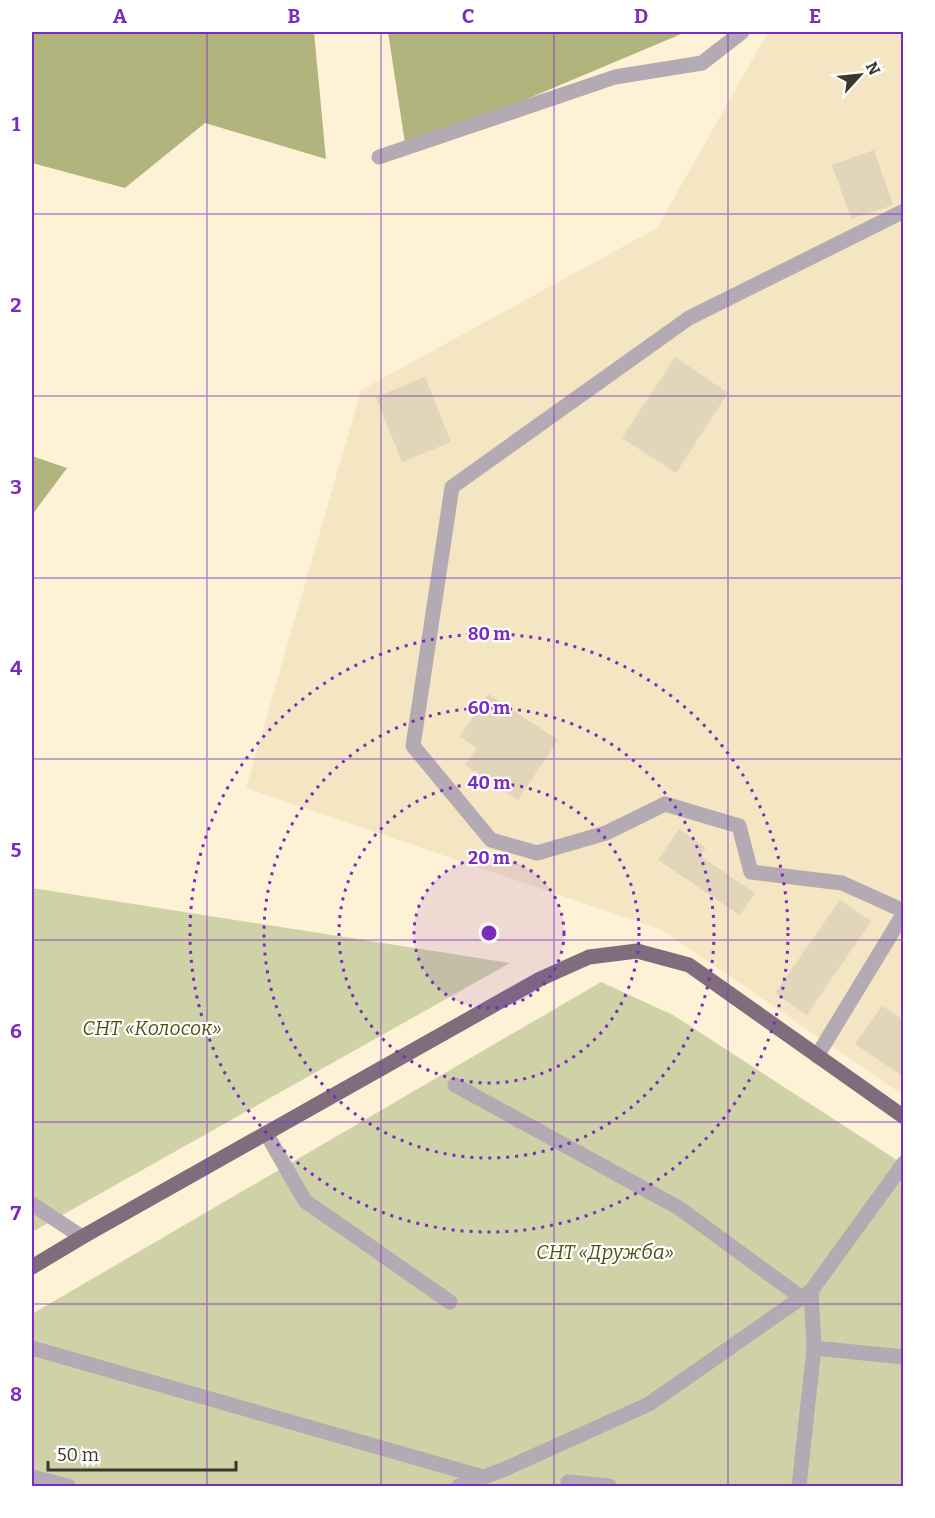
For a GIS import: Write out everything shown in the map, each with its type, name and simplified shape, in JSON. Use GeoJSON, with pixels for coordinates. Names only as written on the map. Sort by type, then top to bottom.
{"type":"FeatureCollection","features":[{"type":"Feature","properties":{"kind":"main road"},"geometry":{"type":"LineString","coordinates":[[32,1268],[82,1237],[540,979],[589,957],[637,951],[689,965],[903,1117]]}},
{"type":"Feature","properties":{"kind":"lane"},"geometry":{"type":"LineString","coordinates":[[379,157],[615,77],[702,63],[742,32]]}},
{"type":"Feature","properties":{"kind":"lane"},"geometry":{"type":"LineString","coordinates":[[817,1056],[903,912],[842,883],[751,872],[739,826],[666,804],[606,833],[537,853],[491,840],[413,746],[452,487],[689,318],[903,211]]}},
{"type":"Feature","properties":{"kind":"lane"},"geometry":{"type":"LineString","coordinates":[[455,1085],[679,1208],[806,1295],[814,1348],[799,1486]]}},
{"type":"Feature","properties":{"kind":"lane"},"geometry":{"type":"LineString","coordinates":[[266,1133],[305,1201],[450,1302]]}},
{"type":"Feature","properties":{"kind":"lane"},"geometry":{"type":"LineString","coordinates":[[459,1486],[649,1404],[806,1295],[903,1163]]}},
{"type":"Feature","properties":{"kind":"lane"},"geometry":{"type":"LineString","coordinates":[[32,1204],[82,1237]]}},
{"type":"Feature","properties":{"kind":"lane"},"geometry":{"type":"LineString","coordinates":[[32,1348],[483,1477]]}},
{"type":"Feature","properties":{"kind":"lane"},"geometry":{"type":"LineString","coordinates":[[814,1348],[903,1357]]}},
{"type":"Feature","properties":{"kind":"lane"},"geometry":{"type":"LineString","coordinates":[[32,1477],[68,1486]]}},
{"type":"Feature","properties":{"kind":"lane"},"geometry":{"type":"LineString","coordinates":[[568,1482],[609,1486]]}},
{"type":"Feature","properties":{"kind":"shaded area"},"geometry":{"type":"Polygon","coordinates":[[[768,32],[903,32],[903,1095],[662,930],[246,788],[361,390],[657,228],[768,32]]]}},
{"type":"Feature","properties":{"kind":"green space"},"geometry":{"type":"Polygon","coordinates":[[[32,32],[314,32],[326,159],[205,123],[125,188],[32,163],[32,32]]]}},
{"type":"Feature","properties":{"kind":"green space"},"geometry":{"type":"Polygon","coordinates":[[[388,32],[686,32],[406,150],[388,32]]]}},
{"type":"Feature","properties":{"kind":"green space"},"geometry":{"type":"Polygon","coordinates":[[[32,456],[67,468],[32,515],[32,456]]]}},
{"type":"Feature","properties":{"kind":"green space","name":"СНТ «Колосок»"},"geometry":{"type":"Polygon","coordinates":[[[32,888],[510,963],[32,1232],[32,888]]]}},
{"type":"Feature","properties":{"kind":"green space","name":"СНТ «Дружба»"},"geometry":{"type":"Polygon","coordinates":[[[601,982],[673,1015],[903,1164],[903,1486],[32,1486],[32,1314],[601,982]]]}},
{"type":"Feature","properties":{"kind":"building"},"geometry":{"type":"Polygon","coordinates":[[[874,150],[893,205],[851,219],[832,165],[874,150]]]}},
{"type":"Feature","properties":{"kind":"building"},"geometry":{"type":"Polygon","coordinates":[[[675,357],[728,393],[676,473],[622,438],[675,357]]]}},
{"type":"Feature","properties":{"kind":"building"},"geometry":{"type":"Polygon","coordinates":[[[425,377],[451,442],[402,462],[376,397],[425,377]]]}},
{"type":"Feature","properties":{"kind":"building"},"geometry":{"type":"Polygon","coordinates":[[[488,694],[558,740],[518,800],[465,765],[477,748],[460,736],[488,694]]]}},
{"type":"Feature","properties":{"kind":"building"},"geometry":{"type":"Polygon","coordinates":[[[679,829],[706,848],[700,856],[755,893],[740,915],[658,860],[679,829]]]}},
{"type":"Feature","properties":{"kind":"building"},"geometry":{"type":"Polygon","coordinates":[[[840,900],[871,921],[807,1015],[775,993],[840,900]]]}},
{"type":"Feature","properties":{"kind":"building"},"geometry":{"type":"Polygon","coordinates":[[[882,1006],[904,1020],[904,1077],[855,1044],[882,1006]]]}}]}
